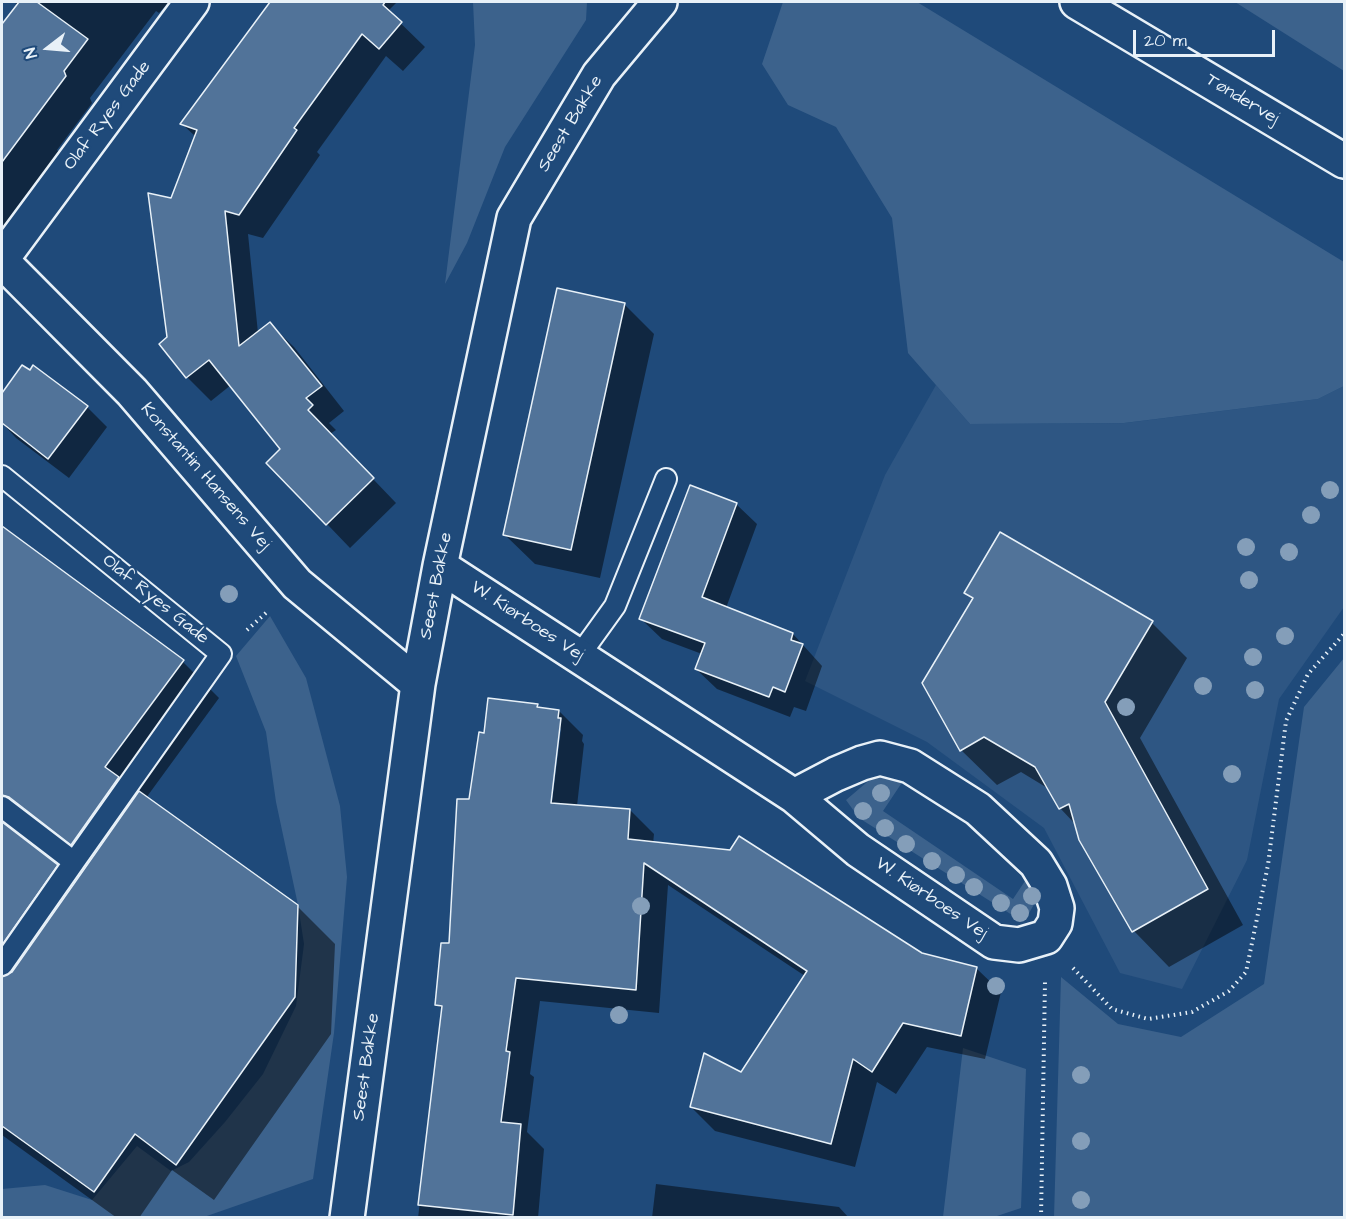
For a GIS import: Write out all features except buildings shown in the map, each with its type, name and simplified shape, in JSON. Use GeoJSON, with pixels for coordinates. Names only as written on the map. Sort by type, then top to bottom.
{"type":"FeatureCollection","features":[{"type":"Feature","properties":{"kind":"street","name":"Olaf Ryes Gade"},"geometry":{"type":"LineString","coordinates":[[2,260],[192,2]]}},
{"type":"Feature","properties":{"kind":"street","name":"Seest Bakke"},"geometry":{"type":"LineString","coordinates":[[344,1217],[418,684],[440,566],[514,218],[599,75],[660,2]]}},
{"type":"Feature","properties":{"kind":"street","name":"Tøndervej"},"geometry":{"type":"LineString","coordinates":[[1077,2],[1344,161]]}},
{"type":"Feature","properties":{"kind":"street","name":"Konstantin Hansens Vej"},"geometry":{"type":"LineString","coordinates":[[2,260],[132,392],[297,584],[418,684]]}},
{"type":"Feature","properties":{"kind":"street","name":"W. Kiørboes Vej"},"geometry":{"type":"LineString","coordinates":[[440,566],[794,796],[858,850],[994,942],[1019,945],[1046,937]]}},
{"type":"Feature","properties":{"kind":"street"},"geometry":{"type":"LineString","coordinates":[[794,796],[836,774],[880,758],[910,766],[978,809],[1036,863],[1050,886],[1057,908],[1055,923],[1046,937]]}},
{"type":"Feature","properties":{"kind":"lane","name":"Olaf Ryes Gade"},"geometry":{"type":"LineString","coordinates":[[2,476],[221,654],[2,965]]}},
{"type":"Feature","properties":{"kind":"lane"},"geometry":{"type":"LineString","coordinates":[[579,656],[615,606],[666,479]]}},
{"type":"Feature","properties":{"kind":"lane"},"geometry":{"type":"LineString","coordinates":[[2,807],[74,862]]}},
{"type":"Feature","properties":{"kind":"path"},"geometry":{"type":"LineString","coordinates":[[221,654],[297,584]]}},
{"type":"Feature","properties":{"kind":"path"},"geometry":{"type":"LineString","coordinates":[[1046,937],[1112,1009],[1148,1019],[1192,1012],[1229,991],[1246,972],[1261,906],[1286,721],[1308,674],[1344,634]]}},
{"type":"Feature","properties":{"kind":"path"},"geometry":{"type":"LineString","coordinates":[[1041,1218],[1046,937]]}},
{"type":"Feature","properties":{"kind":"shaded area"},"geometry":{"type":"Polygon","coordinates":[[[473,2],[587,2],[586,20],[505,147],[467,243],[445,284],[475,45],[473,2]]]}},
{"type":"Feature","properties":{"kind":"shaded area"},"geometry":{"type":"Polygon","coordinates":[[[783,2],[917,2],[1344,262],[1344,386],[1318,399],[1124,423],[970,424],[908,353],[892,218],[836,127],[788,105],[762,64],[783,2]]]}},
{"type":"Feature","properties":{"kind":"shaded area"},"geometry":{"type":"Polygon","coordinates":[[[1235,2],[1344,2],[1344,71],[1235,2]]]}},
{"type":"Feature","properties":{"kind":"shaded area"},"geometry":{"type":"Polygon","coordinates":[[[936,385],[970,424],[1125,423],[1318,399],[1344,386],[1344,607],[1279,699],[1247,860],[1182,989],[1120,973],[1044,828],[927,742],[805,681],[885,475],[936,385]]]}},
{"type":"Feature","properties":{"kind":"shaded area"},"geometry":{"type":"Polygon","coordinates":[[[270,616],[306,678],[340,806],[347,877],[334,1033],[313,1179],[204,1217],[2,1217],[2,1189],[45,1185],[92,1200],[137,1146],[171,1171],[189,1162],[225,1122],[263,1074],[296,1006],[304,944],[298,905],[276,802],[266,732],[236,656],[270,616]]]}},
{"type":"Feature","properties":{"kind":"shaded area"},"geometry":{"type":"Polygon","coordinates":[[[1344,658],[1344,1217],[1054,1217],[1061,977],[1118,1024],[1181,1037],[1264,984],[1304,707],[1344,658]]]}},
{"type":"Feature","properties":{"kind":"shaded area"},"geometry":{"type":"Polygon","coordinates":[[[886,773],[903,781],[883,811],[1013,899],[1033,869],[1041,892],[1028,915],[1020,920],[859,818],[846,800],[873,777],[886,773]]]}},
{"type":"Feature","properties":{"kind":"shaded area"},"geometry":{"type":"Polygon","coordinates":[[[963,1048],[1026,1069],[1021,1208],[994,1217],[943,1217],[963,1048]]]}}]}
